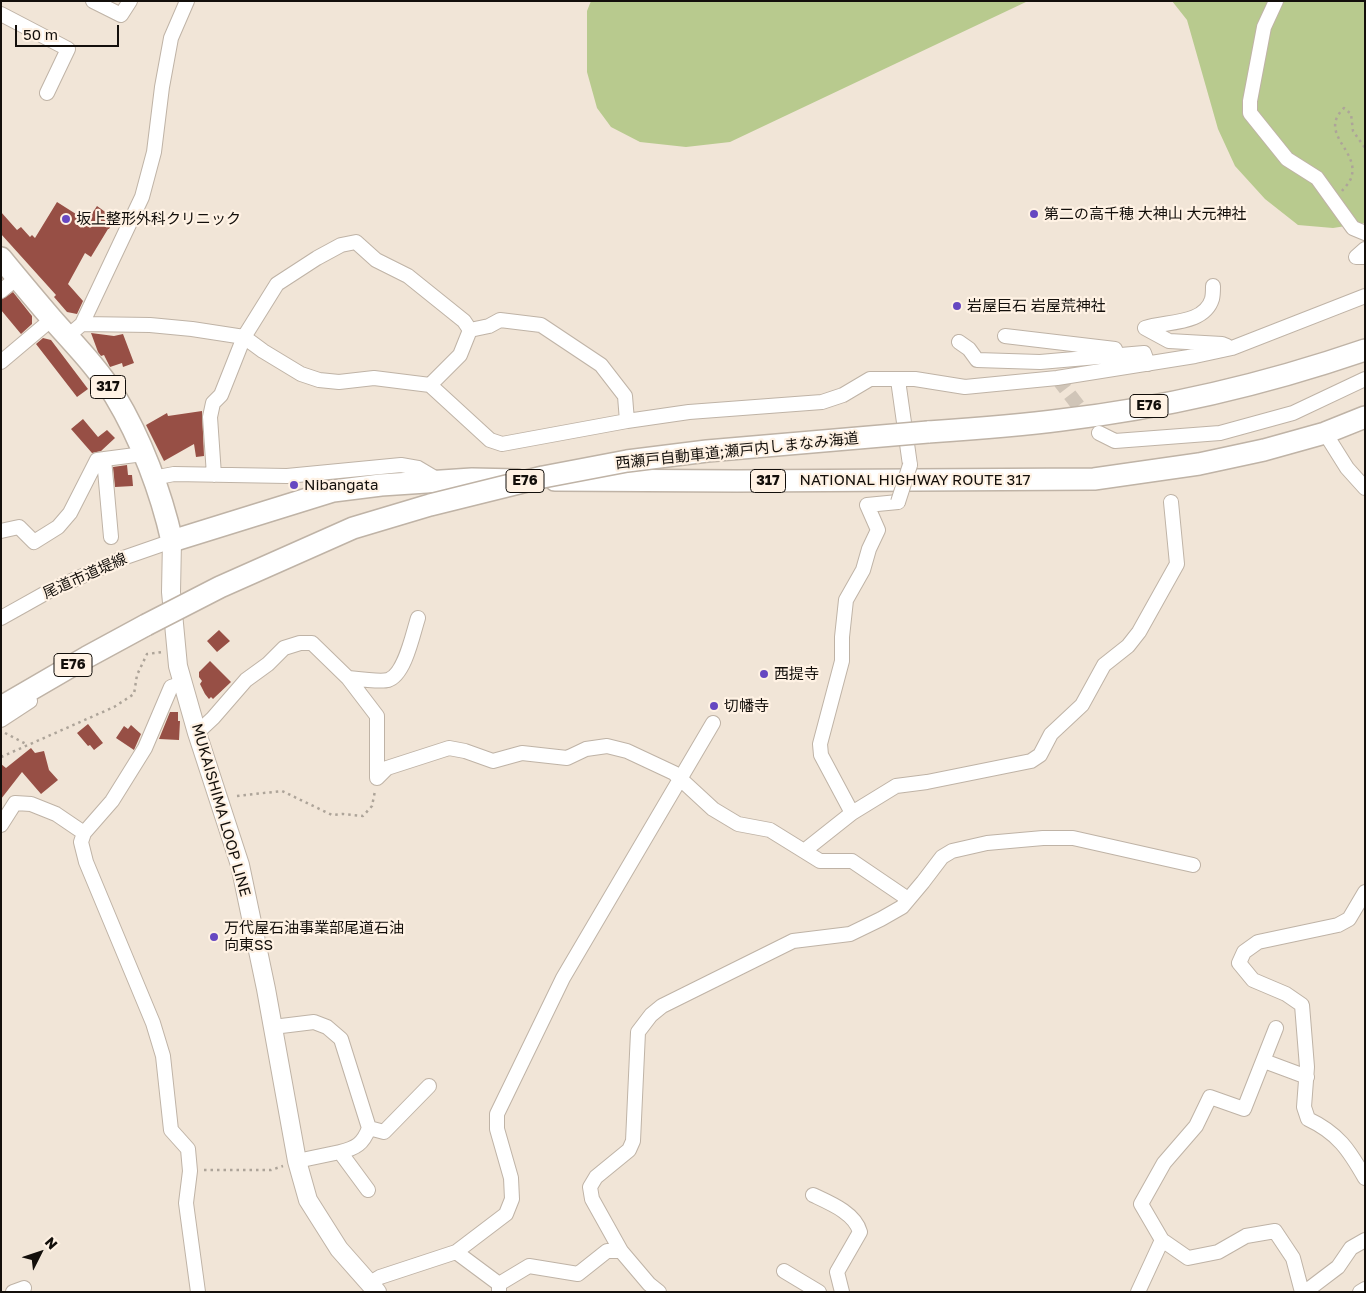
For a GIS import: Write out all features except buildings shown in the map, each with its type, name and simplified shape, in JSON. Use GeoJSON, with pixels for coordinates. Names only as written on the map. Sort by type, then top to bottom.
{"type":"FeatureCollection","features":[{"type":"Feature","properties":{"kind":"highway","name":"317"},"geometry":{"type":"LineString","coordinates":[[1,258],[9,285],[52,320],[75,330],[134,431],[161,497],[172,541]]}},
{"type":"Feature","properties":{"kind":"highway","name":"西瀬戸自動車道;瀬戸内しまなみ海道"},"geometry":{"type":"LineString","coordinates":[[1,707],[35,686],[146,625],[220,587],[353,528],[430,504],[543,477],[627,461],[707,451],[1061,420],[1185,400],[1317,366],[1365,350]]}},
{"type":"Feature","properties":{"kind":"highway","name":"NATIONAL HIGHWAY ROUTE 317"},"geometry":{"type":"LineString","coordinates":[[172,541],[333,492],[381,485],[472,479],[737,481],[1094,479],[1199,464],[1264,450],[1325,433],[1365,417]]}},
{"type":"Feature","properties":{"kind":"main road","name":"MUKAISHIMA LOOP LINE"},"geometry":{"type":"LineString","coordinates":[[172,541],[171,592],[178,666],[197,733],[240,865],[273,1027],[297,1161],[308,1200],[339,1249],[374,1288]]}},
{"type":"Feature","properties":{"kind":"street"},"geometry":{"type":"LineString","coordinates":[[93,1],[121,15],[130,1]]}},
{"type":"Feature","properties":{"kind":"street"},"geometry":{"type":"LineString","coordinates":[[75,330],[142,197],[154,152],[162,87],[171,38],[187,1]]}},
{"type":"Feature","properties":{"kind":"street"},"geometry":{"type":"LineString","coordinates":[[1276,1],[1264,27],[1250,100],[1250,113],[1287,159],[1317,178],[1353,228],[1365,233]]}},
{"type":"Feature","properties":{"kind":"street"},"geometry":{"type":"LineString","coordinates":[[2,17],[68,49],[47,93]]}},
{"type":"Feature","properties":{"kind":"street"},"geometry":{"type":"LineString","coordinates":[[214,475],[210,417],[213,404],[221,395],[244,337],[277,284],[317,258],[341,245],[356,242],[376,260],[408,276],[464,321],[470,330]]}},
{"type":"Feature","properties":{"kind":"street"},"geometry":{"type":"LineString","coordinates":[[1365,249],[1356,257],[1365,257]]}},
{"type":"Feature","properties":{"kind":"street"},"geometry":{"type":"LineString","coordinates":[[1213,286],[1212,299],[1202,312],[1188,320],[1155,324],[1145,328],[1169,340],[1222,344],[1232,348]]}},
{"type":"Feature","properties":{"kind":"street"},"geometry":{"type":"LineString","coordinates":[[960,342],[969,349],[977,360],[1040,362],[1146,358],[1232,348],[1365,296]]}},
{"type":"Feature","properties":{"kind":"street"},"geometry":{"type":"LineString","coordinates":[[1,362],[52,320]]}},
{"type":"Feature","properties":{"kind":"street"},"geometry":{"type":"LineString","coordinates":[[470,330],[489,326],[500,320],[541,325],[601,365],[625,396],[627,421]]}},
{"type":"Feature","properties":{"kind":"street"},"geometry":{"type":"LineString","coordinates":[[75,330],[150,325],[192,329],[244,337],[301,374],[319,380],[339,382],[374,378],[430,384],[490,440],[502,444],[627,421],[689,412],[822,402],[843,395],[870,379],[915,379],[965,387],[1058,378],[1146,358]]}},
{"type":"Feature","properties":{"kind":"street"},"geometry":{"type":"LineString","coordinates":[[430,384],[460,355],[470,330]]}},
{"type":"Feature","properties":{"kind":"street"},"geometry":{"type":"LineString","coordinates":[[1005,336],[1146,358]]}},
{"type":"Feature","properties":{"kind":"street"},"geometry":{"type":"LineString","coordinates":[[1099,433],[1115,441],[1220,433],[1293,413],[1365,379]]}},
{"type":"Feature","properties":{"kind":"street"},"geometry":{"type":"LineString","coordinates":[[852,813],[820,755],[820,744],[842,661],[842,637],[846,600],[863,570],[869,549],[878,530],[867,505],[898,502],[910,465],[898,380]]}},
{"type":"Feature","properties":{"kind":"street"},"geometry":{"type":"LineString","coordinates":[[1325,433],[1346,468],[1365,488]]}},
{"type":"Feature","properties":{"kind":"street"},"geometry":{"type":"LineString","coordinates":[[1,531],[19,527],[34,542],[58,527],[70,513],[97,460],[142,454]]}},
{"type":"Feature","properties":{"kind":"street"},"geometry":{"type":"LineString","coordinates":[[104,459],[112,537]]}},
{"type":"Feature","properties":{"kind":"street"},"geometry":{"type":"LineString","coordinates":[[153,478],[174,474],[287,476],[401,465],[418,468],[441,481]]}},
{"type":"Feature","properties":{"kind":"street"},"geometry":{"type":"LineString","coordinates":[[804,851],[852,813],[896,786],[928,782],[1030,761],[1040,755],[1051,734],[1082,705],[1104,665],[1128,646],[1140,632],[1177,564],[1171,502]]}},
{"type":"Feature","properties":{"kind":"street","name":"尾道市道堤線"},"geometry":{"type":"LineString","coordinates":[[1,618],[51,590],[123,558],[172,541]]}},
{"type":"Feature","properties":{"kind":"street"},"geometry":{"type":"LineString","coordinates":[[348,678],[388,680],[397,673],[404,660],[418,618]]}},
{"type":"Feature","properties":{"kind":"street"},"geometry":{"type":"LineString","coordinates":[[3,727],[146,625]]}},
{"type":"Feature","properties":{"kind":"street"},"geometry":{"type":"LineString","coordinates":[[197,733],[213,718],[246,680],[268,664],[284,648],[300,643],[312,643],[348,678],[377,716],[377,778]]}},
{"type":"Feature","properties":{"kind":"street"},"geometry":{"type":"LineString","coordinates":[[183,683],[171,687],[145,748],[112,801],[84,833],[81,842],[86,862],[153,1023],[163,1056],[171,1130],[188,1150],[190,1171],[186,1202],[198,1292]]}},
{"type":"Feature","properties":{"kind":"street"},"geometry":{"type":"LineString","coordinates":[[1,701],[35,686]]}},
{"type":"Feature","properties":{"kind":"street"},"geometry":{"type":"LineString","coordinates":[[374,1288],[380,1277],[456,1252],[506,1214],[512,1199],[511,1178],[497,1129],[497,1114],[563,978],[713,723]]}},
{"type":"Feature","properties":{"kind":"street"},"geometry":{"type":"LineString","coordinates":[[377,778],[387,768],[449,748],[466,751],[493,761],[522,753],[567,758],[586,749],[607,746],[628,751],[674,774],[713,809],[738,824],[770,830],[820,861],[852,862],[908,899]]}},
{"type":"Feature","properties":{"kind":"street"},"geometry":{"type":"LineString","coordinates":[[1,825],[15,803],[31,804],[56,814],[84,833]]}},
{"type":"Feature","properties":{"kind":"street"},"geometry":{"type":"LineString","coordinates":[[659,1292],[649,1284],[621,1251],[592,1199],[590,1187],[596,1178],[629,1150],[633,1140],[638,1032],[651,1015],[662,1006],[793,942],[850,934],[902,907],[924,882],[942,856],[952,851],[987,842],[1073,838],[1193,865]]}},
{"type":"Feature","properties":{"kind":"street"},"geometry":{"type":"LineString","coordinates":[[1365,892],[1349,919],[1338,926],[1258,942],[1244,952],[1239,963],[1253,980],[1286,994],[1302,1005],[1307,1067],[1304,1106],[1308,1119],[1322,1125],[1338,1137],[1352,1154],[1365,1178]]}},
{"type":"Feature","properties":{"kind":"street"},"geometry":{"type":"LineString","coordinates":[[273,1027],[314,1022],[327,1027],[341,1039],[369,1128],[365,1140],[352,1149],[297,1161]]}},
{"type":"Feature","properties":{"kind":"street"},"geometry":{"type":"LineString","coordinates":[[1276,1028],[1244,1109],[1210,1097],[1196,1126],[1164,1163],[1142,1204],[1162,1240],[1188,1258],[1218,1252],[1246,1236],[1275,1231],[1293,1258],[1304,1292],[1338,1267],[1351,1248],[1365,1240]]}},
{"type":"Feature","properties":{"kind":"street"},"geometry":{"type":"LineString","coordinates":[[1264,1061],[1306,1076]]}},
{"type":"Feature","properties":{"kind":"street"},"geometry":{"type":"LineString","coordinates":[[369,1128],[384,1132],[429,1086]]}},
{"type":"Feature","properties":{"kind":"street"},"geometry":{"type":"LineString","coordinates":[[340,1152],[368,1190]]}},
{"type":"Feature","properties":{"kind":"street"},"geometry":{"type":"LineString","coordinates":[[813,1195],[835,1205],[858,1223],[860,1232],[836,1272],[842,1292]]}},
{"type":"Feature","properties":{"kind":"street"},"geometry":{"type":"LineString","coordinates":[[1138,1292],[1162,1240]]}},
{"type":"Feature","properties":{"kind":"street"},"geometry":{"type":"LineString","coordinates":[[456,1252],[499,1288],[529,1266],[578,1274],[607,1251],[621,1251]]}},
{"type":"Feature","properties":{"kind":"street"},"geometry":{"type":"LineString","coordinates":[[784,1271],[819,1292]]}},
{"type":"Feature","properties":{"kind":"street"},"geometry":{"type":"LineString","coordinates":[[1360,1292],[1365,1289]]}},
{"type":"Feature","properties":{"kind":"path"},"geometry":{"type":"LineString","coordinates":[[1331,200],[1342,191],[1351,179],[1353,169],[1334,126],[1336,116],[1344,108],[1351,114],[1353,131],[1365,148]]}},
{"type":"Feature","properties":{"kind":"path"},"geometry":{"type":"LineString","coordinates":[[1,757],[114,707],[134,694],[137,675],[147,654],[177,650]]}},
{"type":"Feature","properties":{"kind":"path"},"geometry":{"type":"LineString","coordinates":[[3,727],[28,745]]}},
{"type":"Feature","properties":{"kind":"path"},"geometry":{"type":"LineString","coordinates":[[237,796],[282,791],[332,815],[363,816],[372,806],[377,778]]}},
{"type":"Feature","properties":{"kind":"path"},"geometry":{"type":"LineString","coordinates":[[190,1171],[271,1170],[297,1161]]}},
{"type":"Feature","properties":{"kind":"green space"},"geometry":{"type":"Polygon","coordinates":[[[591,1],[1028,1],[730,142],[686,147],[640,142],[611,127],[597,108],[587,72],[587,11],[591,1]]]}},
{"type":"Feature","properties":{"kind":"green space"},"geometry":{"type":"Polygon","coordinates":[[[1172,1],[1365,1],[1365,223],[1333,228],[1298,225],[1265,199],[1235,166],[1218,129],[1187,20],[1172,1]]]}},
{"type":"Feature","properties":{"kind":"tunnel"},"geometry":{"type":"LineString","coordinates":[[1057,378],[1090,421]]}},
{"type":"Feature","properties":{"kind":"place","name":"第二の高千穂 大神山 大元神社"},"geometry":{"type":"Point","coordinates":[1034,214]}},
{"type":"Feature","properties":{"kind":"place","name":"坂上整形外科クリニック"},"geometry":{"type":"Point","coordinates":[66,219]}},
{"type":"Feature","properties":{"kind":"place","name":"岩屋巨石 岩屋荒神社"},"geometry":{"type":"Point","coordinates":[957,306]}},
{"type":"Feature","properties":{"kind":"place","name":"Nibangata"},"geometry":{"type":"Point","coordinates":[294,485]}},
{"type":"Feature","properties":{"kind":"place","name":"西提寺"},"geometry":{"type":"Point","coordinates":[764,674]}},
{"type":"Feature","properties":{"kind":"place","name":"切幡寺"},"geometry":{"type":"Point","coordinates":[714,706]}},
{"type":"Feature","properties":{"kind":"place","name":"万代屋石油事業部尾道石油 向東SS"},"geometry":{"type":"Point","coordinates":[214,937]}}]}
